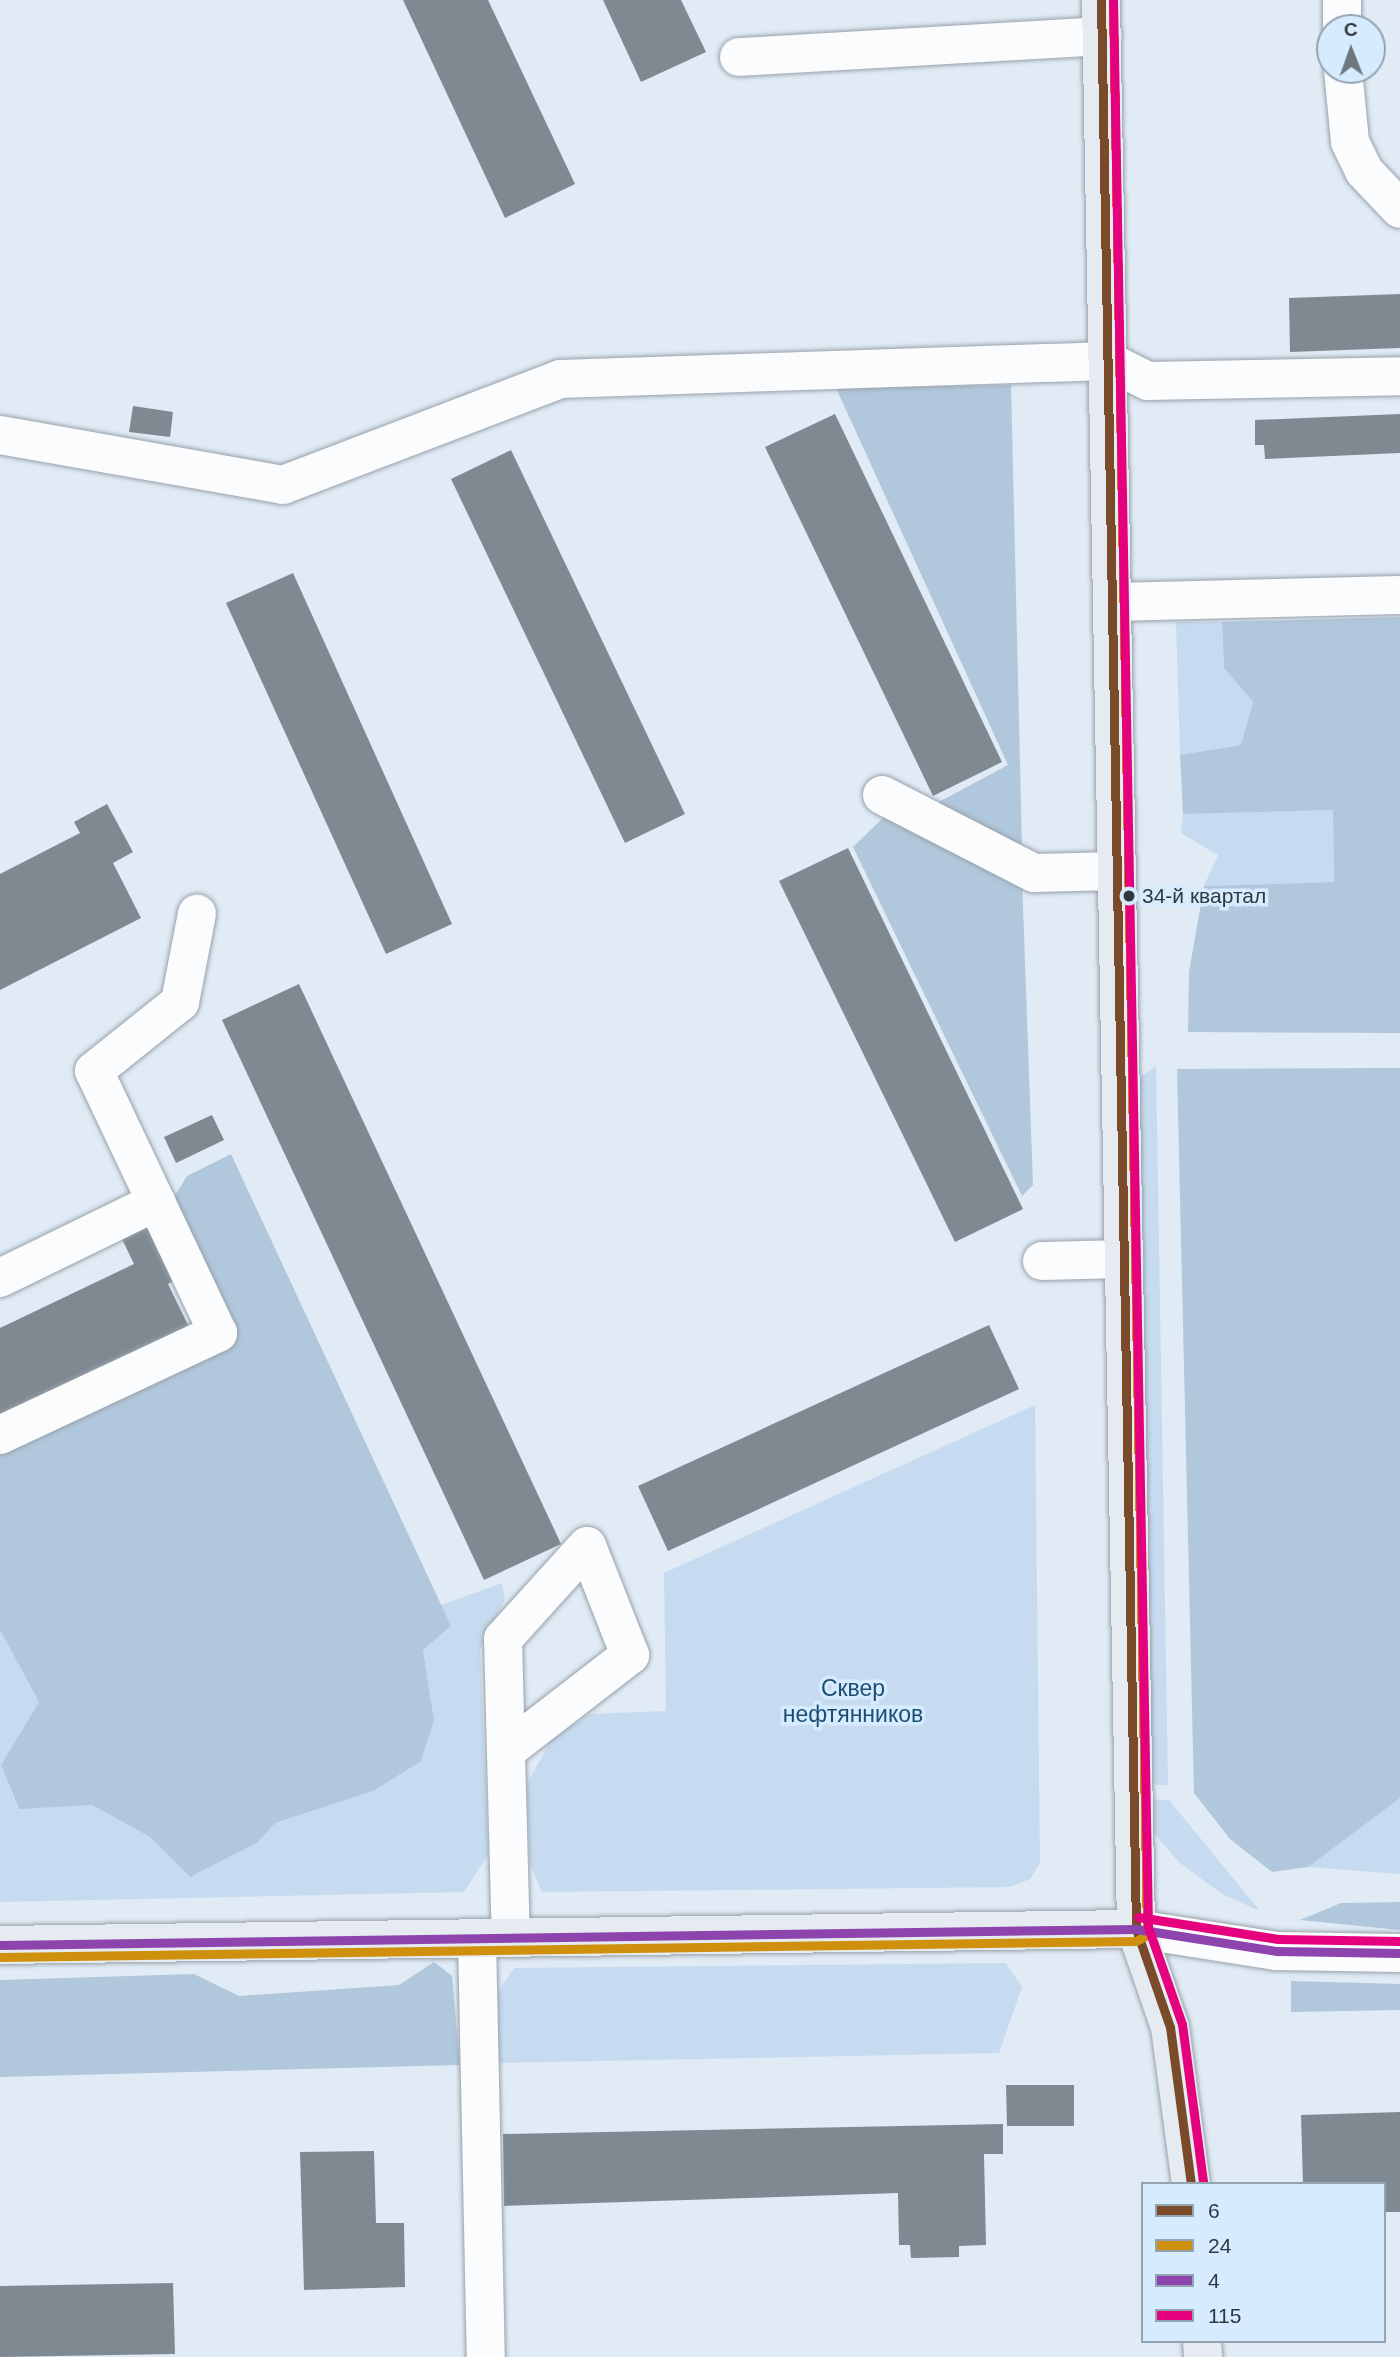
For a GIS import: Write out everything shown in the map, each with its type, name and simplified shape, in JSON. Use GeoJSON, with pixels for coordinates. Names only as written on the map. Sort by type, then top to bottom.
{"type":"FeatureCollection","features":[{"type":"Feature","properties":{"kind":"main road"},"geometry":{"type":"LineString","coordinates":[[1101,18],[1136,1929],[1170,2027],[1191,2182]]}},
{"type":"Feature","properties":{"kind":"main road"},"geometry":{"type":"LineString","coordinates":[[0,1945],[1136,1929]]}},
{"type":"Feature","properties":{"kind":"street"},"geometry":{"type":"LineString","coordinates":[[739,57],[1101,18]]}},
{"type":"Feature","properties":{"kind":"street"},"geometry":{"type":"LineString","coordinates":[[1344,84],[1350,142],[1364,171],[1400,209]]}},
{"type":"Feature","properties":{"kind":"street"},"geometry":{"type":"LineString","coordinates":[[0,435],[282,485],[560,379],[1108,361],[1149,382],[1400,376]]}},
{"type":"Feature","properties":{"kind":"street"},"geometry":{"type":"LineString","coordinates":[[1112,602],[1400,595]]}},
{"type":"Feature","properties":{"kind":"street"},"geometry":{"type":"LineString","coordinates":[[882,795],[1034,873],[1116,871]]}},
{"type":"Feature","properties":{"kind":"street"},"geometry":{"type":"LineString","coordinates":[[0,1435],[218,1333],[94,1072],[180,1002],[197,914]]}},
{"type":"Feature","properties":{"kind":"street"},"geometry":{"type":"LineString","coordinates":[[0,1278],[156,1202]]}},
{"type":"Feature","properties":{"kind":"street"},"geometry":{"type":"LineString","coordinates":[[1042,1261],[1124,1259]]}},
{"type":"Feature","properties":{"kind":"street"},"geometry":{"type":"LineString","coordinates":[[486,2357],[494,1938],[506,1751],[503,1639],[587,1546],[631,1654],[506,1751]]}},
{"type":"Feature","properties":{"kind":"street"},"geometry":{"type":"LineString","coordinates":[[1136,1929],[1278,1951],[1400,1952]]}},
{"type":"Feature","properties":{"kind":"green space"},"geometry":{"type":"Polygon","coordinates":[[[1176,622],[1222,622],[1224,668],[1253,702],[1241,745],[1180,755],[1176,622]]]}},
{"type":"Feature","properties":{"kind":"green space"},"geometry":{"type":"Polygon","coordinates":[[[1333,810],[1334,882],[1204,886],[1218,855],[1181,833],[1183,814],[1333,810]]]}},
{"type":"Feature","properties":{"kind":"green space"},"geometry":{"type":"Polygon","coordinates":[[[1156,1066],[1168,1785],[1144,1784],[1138,1079],[1156,1066]]]}},
{"type":"Feature","properties":{"kind":"green space","name":"Сквер нефтянников"},"geometry":{"type":"Polygon","coordinates":[[[1035,1405],[1040,1863],[1030,1879],[1010,1887],[542,1892],[530,1865],[527,1784],[551,1740],[590,1714],[666,1711],[664,1573],[1035,1405]]]}},
{"type":"Feature","properties":{"kind":"green space"},"geometry":{"type":"Polygon","coordinates":[[[502,1583],[505,1599],[480,1649],[488,1855],[464,1892],[0,1902],[0,1630],[39,1702],[1,1765],[18,1808],[92,1805],[150,1837],[190,1877],[257,1843],[275,1823],[373,1791],[434,1720],[423,1650],[451,1626],[441,1605],[502,1583]]]}},
{"type":"Feature","properties":{"kind":"green space"},"geometry":{"type":"Polygon","coordinates":[[[1400,1798],[1400,1874],[1308,1867],[1357,1827],[1400,1798]]]}},
{"type":"Feature","properties":{"kind":"green space"},"geometry":{"type":"Polygon","coordinates":[[[1143,1799],[1169,1800],[1260,1911],[1222,1894],[1180,1863],[1155,1835],[1143,1799]]]}},
{"type":"Feature","properties":{"kind":"green space"},"geometry":{"type":"Polygon","coordinates":[[[1006,1963],[1022,1987],[999,2053],[495,2063],[495,1996],[514,1968],[1006,1963]]]}},
{"type":"Feature","properties":{"kind":"shaded area"},"geometry":{"type":"Polygon","coordinates":[[[1011,385],[1022,848],[935,804],[1008,765],[836,388],[1011,385]]]}},
{"type":"Feature","properties":{"kind":"shaded area"},"geometry":{"type":"Polygon","coordinates":[[[1400,617],[1400,1033],[1188,1032],[1189,972],[1204,886],[1334,882],[1333,810],[1183,814],[1180,755],[1241,745],[1253,702],[1224,668],[1222,622],[1400,617]]]}},
{"type":"Feature","properties":{"kind":"shaded area"},"geometry":{"type":"Polygon","coordinates":[[[887,814],[1022,878],[1033,1185],[1022,1196],[853,847],[887,814]]]}},
{"type":"Feature","properties":{"kind":"shaded area"},"geometry":{"type":"Polygon","coordinates":[[[1400,1068],[1400,1798],[1308,1867],[1272,1872],[1230,1839],[1194,1793],[1177,1069],[1400,1068]]]}},
{"type":"Feature","properties":{"kind":"shaded area"},"geometry":{"type":"Polygon","coordinates":[[[231,1154],[451,1626],[423,1650],[434,1720],[421,1761],[373,1791],[275,1823],[257,1843],[190,1877],[150,1837],[92,1805],[19,1809],[1,1765],[39,1702],[0,1630],[0,1445],[233,1338],[174,1197],[187,1176],[231,1154]]]}},
{"type":"Feature","properties":{"kind":"shaded area"},"geometry":{"type":"Polygon","coordinates":[[[1400,1902],[1400,1930],[1300,1920],[1341,1903],[1400,1902]]]}},
{"type":"Feature","properties":{"kind":"shaded area"},"geometry":{"type":"Polygon","coordinates":[[[434,1962],[452,1976],[460,2065],[0,2077],[0,1980],[194,1974],[239,1996],[399,1985],[434,1962]]]}},
{"type":"Feature","properties":{"kind":"shaded area"},"geometry":{"type":"Polygon","coordinates":[[[1291,1981],[1400,1984],[1400,2010],[1291,2012],[1291,1981]]]}},
{"type":"Feature","properties":{"kind":"building"},"geometry":{"type":"Polygon","coordinates":[[[403,0],[488,0],[575,184],[505,218],[403,0]]]}},
{"type":"Feature","properties":{"kind":"building"},"geometry":{"type":"Polygon","coordinates":[[[603,0],[681,0],[706,52],[641,82],[603,0]]]}},
{"type":"Feature","properties":{"kind":"building"},"geometry":{"type":"Polygon","coordinates":[[[1400,294],[1400,348],[1290,352],[1289,298],[1400,294]]]}},
{"type":"Feature","properties":{"kind":"building"},"geometry":{"type":"Polygon","coordinates":[[[133,406],[173,412],[170,437],[129,432],[133,406]]]}},
{"type":"Feature","properties":{"kind":"building"},"geometry":{"type":"Polygon","coordinates":[[[835,414],[1002,762],[933,796],[765,447],[835,414]]]}},
{"type":"Feature","properties":{"kind":"building"},"geometry":{"type":"Polygon","coordinates":[[[1400,414],[1400,453],[1265,459],[1264,445],[1255,445],[1255,420],[1400,414]]]}},
{"type":"Feature","properties":{"kind":"building"},"geometry":{"type":"Polygon","coordinates":[[[511,450],[685,814],[625,843],[451,479],[511,450]]]}},
{"type":"Feature","properties":{"kind":"building"},"geometry":{"type":"Polygon","coordinates":[[[293,573],[452,924],[386,954],[226,603],[293,573]]]}},
{"type":"Feature","properties":{"kind":"building"},"geometry":{"type":"Polygon","coordinates":[[[107,804],[133,852],[113,863],[141,918],[0,990],[0,874],[80,833],[74,822],[107,804]]]}},
{"type":"Feature","properties":{"kind":"building"},"geometry":{"type":"Polygon","coordinates":[[[848,848],[1023,1209],[955,1242],[779,881],[848,848]]]}},
{"type":"Feature","properties":{"kind":"building"},"geometry":{"type":"Polygon","coordinates":[[[299,984],[561,1544],[484,1580],[222,1020],[299,984]]]}},
{"type":"Feature","properties":{"kind":"building"},"geometry":{"type":"Polygon","coordinates":[[[212,1115],[224,1140],[176,1163],[164,1137],[212,1115]]]}},
{"type":"Feature","properties":{"kind":"building"},"geometry":{"type":"Polygon","coordinates":[[[154,1224],[179,1278],[168,1284],[189,1327],[0,1418],[0,1328],[134,1264],[122,1239],[154,1224]]]}},
{"type":"Feature","properties":{"kind":"building"},"geometry":{"type":"Polygon","coordinates":[[[989,1325],[1019,1389],[668,1551],[638,1486],[989,1325]]]}},
{"type":"Feature","properties":{"kind":"building"},"geometry":{"type":"Polygon","coordinates":[[[1006,2085],[1074,2085],[1074,2126],[1007,2126],[1006,2085]]]}},
{"type":"Feature","properties":{"kind":"building"},"geometry":{"type":"Polygon","coordinates":[[[1400,2112],[1400,2212],[1386,2212],[1386,2182],[1303,2182],[1301,2115],[1400,2112]]]}},
{"type":"Feature","properties":{"kind":"building"},"geometry":{"type":"Polygon","coordinates":[[[1003,2124],[1003,2154],[984,2154],[986,2245],[959,2246],[959,2257],[911,2258],[910,2245],[899,2245],[898,2193],[504,2206],[503,2134],[1003,2124]]]}},
{"type":"Feature","properties":{"kind":"building"},"geometry":{"type":"Polygon","coordinates":[[[374,2151],[376,2223],[404,2223],[405,2287],[304,2290],[300,2152],[374,2151]]]}},
{"type":"Feature","properties":{"kind":"building"},"geometry":{"type":"Polygon","coordinates":[[[173,2283],[175,2354],[0,2357],[0,2286],[173,2283]]]}},
{"type":"Feature","properties":{"kind":"transit line","name":"6"},"geometry":{"type":"LineString","coordinates":[[1101,0],[1136,1929],[1170,2027],[1191,2182]]}},
{"type":"Feature","properties":{"kind":"transit line","name":"24"},"geometry":{"type":"LineString","coordinates":[[0,1957],[1136,1941],[1147,1935],[1113,0]]}},
{"type":"Feature","properties":{"kind":"transit line","name":"115"},"geometry":{"type":"LineString","coordinates":[[1113,0],[1148,1927],[1182,2024],[1203,2182]]}},
{"type":"Feature","properties":{"kind":"transit line","name":"115"},"geometry":{"type":"LineString","coordinates":[[1138,1917],[1278,1939],[1400,1941]]}},
{"type":"Feature","properties":{"kind":"transit line","name":"4"},"geometry":{"type":"LineString","coordinates":[[0,1945],[1136,1929],[1277,1951],[1400,1953]]}},
{"type":"Feature","properties":{"kind":"place","name":"34-й квартал"},"geometry":{"type":"Point","coordinates":[1129,896]}}]}
